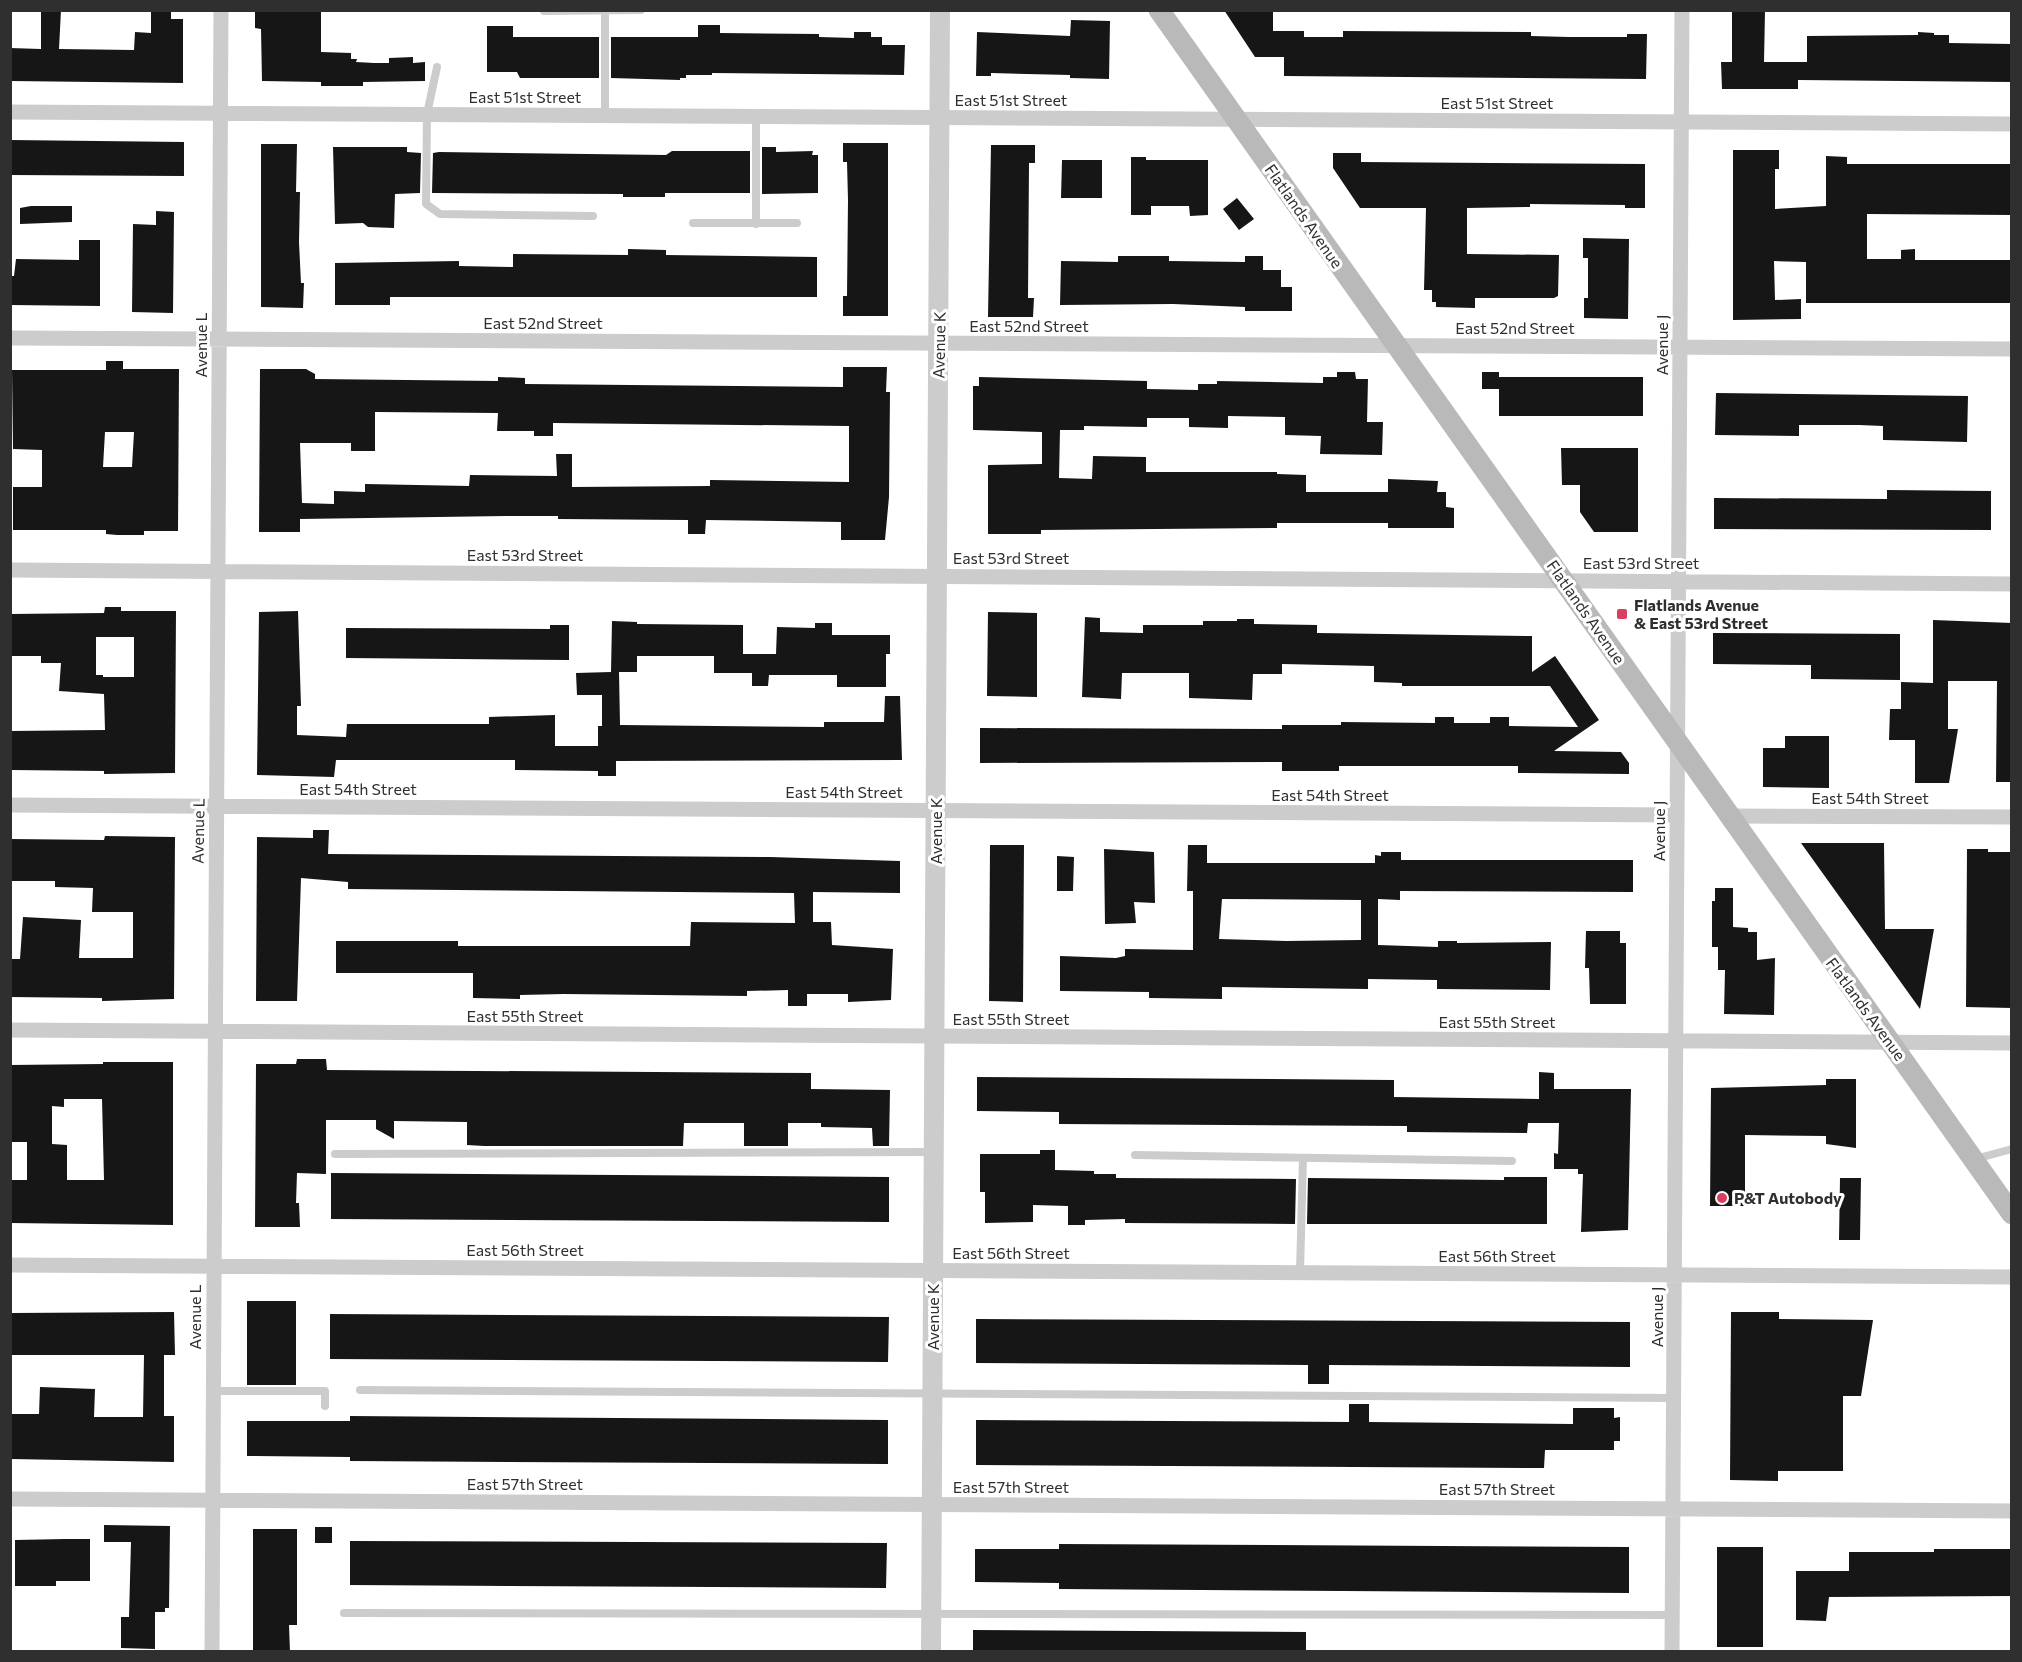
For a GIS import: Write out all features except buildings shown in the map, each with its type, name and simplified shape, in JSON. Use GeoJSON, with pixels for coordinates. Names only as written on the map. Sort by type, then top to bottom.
{"type":"FeatureCollection","features":[{"type":"Feature","properties":{"kind":"main road","name":"Flatlands Avenue"},"geometry":{"type":"LineString","coordinates":[[1160,10],[1234,119],[2012,1214]]}},
{"type":"Feature","properties":{"kind":"street","name":"Avenue L"},"geometry":{"type":"LineString","coordinates":[[212,1652],[221,10]]}},
{"type":"Feature","properties":{"kind":"street","name":"Avenue K"},"geometry":{"type":"LineString","coordinates":[[931,1652],[940,10]]}},
{"type":"Feature","properties":{"kind":"street","name":"Avenue J"},"geometry":{"type":"LineString","coordinates":[[1672,1652],[1682,10]]}},
{"type":"Feature","properties":{"kind":"street","name":"East 51st Street"},"geometry":{"type":"LineString","coordinates":[[10,112],[2012,124]]}},
{"type":"Feature","properties":{"kind":"street","name":"East 52nd Street"},"geometry":{"type":"LineString","coordinates":[[10,338],[2012,349]]}},
{"type":"Feature","properties":{"kind":"street","name":"East 53rd Street"},"geometry":{"type":"LineString","coordinates":[[10,570],[2012,584]]}},
{"type":"Feature","properties":{"kind":"street","name":"East 54th Street"},"geometry":{"type":"LineString","coordinates":[[10,805],[1677,815]]}},
{"type":"Feature","properties":{"kind":"street","name":"East 54th Street"},"geometry":{"type":"LineString","coordinates":[[1728,816],[2012,817]]}},
{"type":"Feature","properties":{"kind":"street","name":"East 55th Street"},"geometry":{"type":"LineString","coordinates":[[10,1030],[2012,1043]]}},
{"type":"Feature","properties":{"kind":"street","name":"East 56th Street"},"geometry":{"type":"LineString","coordinates":[[10,1265],[2012,1277]]}},
{"type":"Feature","properties":{"kind":"street","name":"East 57th Street"},"geometry":{"type":"LineString","coordinates":[[10,1499],[2012,1511]]}},
{"type":"Feature","properties":{"kind":"lane"},"geometry":{"type":"LineString","coordinates":[[544,11],[641,10]]}},
{"type":"Feature","properties":{"kind":"lane"},"geometry":{"type":"LineString","coordinates":[[605,11],[605,115]]}},
{"type":"Feature","properties":{"kind":"lane"},"geometry":{"type":"LineString","coordinates":[[437,67],[427,114],[426,204],[432,211],[440,214],[593,216]]}},
{"type":"Feature","properties":{"kind":"lane"},"geometry":{"type":"LineString","coordinates":[[756,116],[756,224]]}},
{"type":"Feature","properties":{"kind":"lane"},"geometry":{"type":"LineString","coordinates":[[693,223],[797,223]]}},
{"type":"Feature","properties":{"kind":"lane"},"geometry":{"type":"LineString","coordinates":[[1973,1160],[2012,1149]]}},
{"type":"Feature","properties":{"kind":"lane"},"geometry":{"type":"LineString","coordinates":[[334,1154],[934,1152]]}},
{"type":"Feature","properties":{"kind":"lane"},"geometry":{"type":"LineString","coordinates":[[1135,1155],[1512,1161]]}},
{"type":"Feature","properties":{"kind":"lane"},"geometry":{"type":"LineString","coordinates":[[1300,1272],[1303,1158]]}},
{"type":"Feature","properties":{"kind":"lane"},"geometry":{"type":"LineString","coordinates":[[360,1390],[1674,1398]]}},
{"type":"Feature","properties":{"kind":"lane"},"geometry":{"type":"LineString","coordinates":[[213,1391],[325,1391],[325,1406]]}},
{"type":"Feature","properties":{"kind":"lane"},"geometry":{"type":"LineString","coordinates":[[344,1613],[1672,1615]]}},
{"type":"Feature","properties":{"kind":"place","name":"Flatlands Avenue & East 53rd Street"},"geometry":{"type":"Point","coordinates":[1622,614]}},
{"type":"Feature","properties":{"kind":"place","name":"P&T Autobody"},"geometry":{"type":"Point","coordinates":[1722,1198]}}]}
